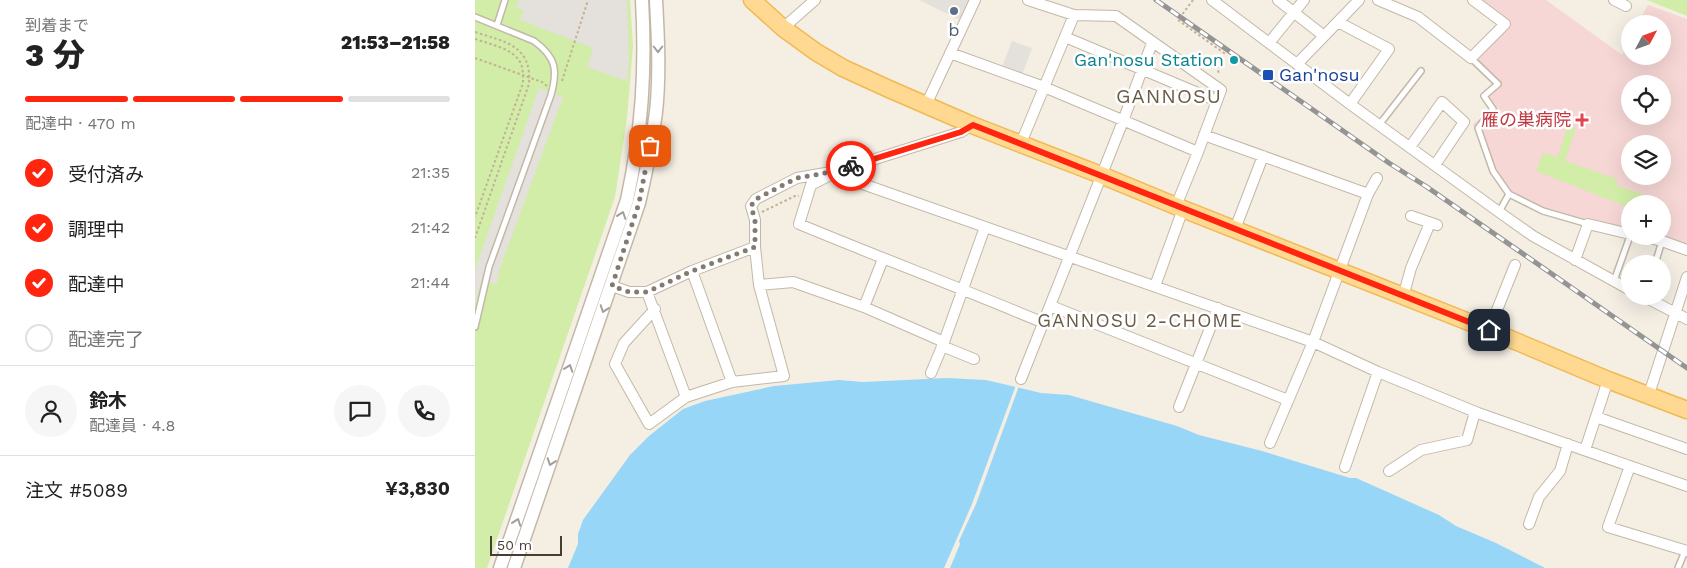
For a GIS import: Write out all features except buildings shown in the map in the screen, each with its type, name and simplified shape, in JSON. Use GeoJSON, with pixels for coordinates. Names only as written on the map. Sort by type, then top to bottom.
{"type":"FeatureCollection","features":[{"type":"Feature","properties":{"kind":"main road"},"geometry":{"type":"LineString","coordinates":[[752,0],[783,28],[843,68],[926,105],[1489,330],[1608,380],[1687,410]]}},
{"type":"Feature","properties":{"kind":"street"},"geometry":{"type":"LineString","coordinates":[[501,568],[627,200],[635,162],[642,107],[644,46],[642,0]]}},
{"type":"Feature","properties":{"kind":"street"},"geometry":{"type":"LineString","coordinates":[[514,568],[639,203],[656,110],[658,48],[656,0]]}},
{"type":"Feature","properties":{"kind":"street"},"geometry":{"type":"LineString","coordinates":[[783,28],[815,0]]}},
{"type":"Feature","properties":{"kind":"street"},"geometry":{"type":"LineString","coordinates":[[926,105],[975,0]]}},
{"type":"Feature","properties":{"kind":"street"},"geometry":{"type":"LineString","coordinates":[[1028,0],[1074,15],[1115,16],[1221,90],[1198,152],[1155,286]]}},
{"type":"Feature","properties":{"kind":"street"},"geometry":{"type":"LineString","coordinates":[[1212,0],[1350,104],[1533,236],[1621,285]]}},
{"type":"Feature","properties":{"kind":"street"},"geometry":{"type":"LineString","coordinates":[[1278,0],[1324,36]]}},
{"type":"Feature","properties":{"kind":"street"},"geometry":{"type":"LineString","coordinates":[[1269,43],[1304,0]]}},
{"type":"Feature","properties":{"kind":"street"},"geometry":{"type":"LineString","coordinates":[[1297,64],[1359,0]]}},
{"type":"Feature","properties":{"kind":"street"},"geometry":{"type":"LineString","coordinates":[[1378,0],[1418,17],[1471,58],[1505,24],[1473,0]]}},
{"type":"Feature","properties":{"kind":"street"},"geometry":{"type":"LineString","coordinates":[[1614,0],[1626,6]]}},
{"type":"Feature","properties":{"kind":"street"},"geometry":{"type":"LineString","coordinates":[[1021,144],[1074,15]]}},
{"type":"Feature","properties":{"kind":"street"},"geometry":{"type":"LineString","coordinates":[[1337,22],[1389,50],[1350,104]]}},
{"type":"Feature","properties":{"kind":"street"},"geometry":{"type":"LineString","coordinates":[[1065,37],[1217,100]]}},
{"type":"Feature","properties":{"kind":"street"},"geometry":{"type":"LineString","coordinates":[[1021,379],[1070,258],[1152,42]]}},
{"type":"Feature","properties":{"kind":"street"},"geometry":{"type":"LineString","coordinates":[[950,53],[1044,87],[1198,152]]}},
{"type":"Feature","properties":{"kind":"street"},"geometry":{"type":"LineString","coordinates":[[1410,147],[1442,102],[1464,122],[1435,165]]}},
{"type":"Feature","properties":{"kind":"street"},"geometry":{"type":"LineString","coordinates":[[655,309],[624,343],[615,364],[649,424],[686,397],[732,382],[784,376],[759,285],[751,206],[756,199],[797,178],[837,171],[961,132],[973,125]]}},
{"type":"Feature","properties":{"kind":"street"},"geometry":{"type":"LineString","coordinates":[[1205,134],[1368,194]]}},
{"type":"Feature","properties":{"kind":"street"},"geometry":{"type":"LineString","coordinates":[[1235,229],[1263,156]]}},
{"type":"Feature","properties":{"kind":"street"},"geometry":{"type":"LineString","coordinates":[[837,171],[811,185],[799,224],[883,259],[964,289],[1044,323]]}},
{"type":"Feature","properties":{"kind":"street"},"geometry":{"type":"LineString","coordinates":[[837,171],[857,182],[985,228],[1313,342],[1378,372],[1475,412],[1687,486]]}},
{"type":"Feature","properties":{"kind":"street"},"geometry":{"type":"LineString","coordinates":[[1270,443],[1341,271],[1368,194],[1377,178]]}},
{"type":"Feature","properties":{"kind":"street"},"geometry":{"type":"LineString","coordinates":[[1403,297],[1411,268],[1434,224],[1411,216]]}},
{"type":"Feature","properties":{"kind":"street"},"geometry":{"type":"LineString","coordinates":[[1575,260],[1588,224],[1621,233]]}},
{"type":"Feature","properties":{"kind":"street"},"geometry":{"type":"LineString","coordinates":[[931,373],[964,289],[985,228]]}},
{"type":"Feature","properties":{"kind":"street"},"geometry":{"type":"LineString","coordinates":[[1671,244],[1687,250]]}},
{"type":"Feature","properties":{"kind":"street"},"geometry":{"type":"LineString","coordinates":[[612,286],[629,292],[647,292],[692,271],[755,247]]}},
{"type":"Feature","properties":{"kind":"street"},"geometry":{"type":"LineString","coordinates":[[864,307],[883,259]]}},
{"type":"Feature","properties":{"kind":"street"},"geometry":{"type":"LineString","coordinates":[[1489,330],[1515,265]]}},
{"type":"Feature","properties":{"kind":"street"},"geometry":{"type":"LineString","coordinates":[[692,271],[732,382]]}},
{"type":"Feature","properties":{"kind":"street"},"geometry":{"type":"LineString","coordinates":[[1649,394],[1687,277]]}},
{"type":"Feature","properties":{"kind":"street"},"geometry":{"type":"LineString","coordinates":[[759,285],[793,282],[864,307],[974,358]]}},
{"type":"Feature","properties":{"kind":"street"},"geometry":{"type":"LineString","coordinates":[[647,292],[655,309],[686,397]]}},
{"type":"Feature","properties":{"kind":"street"},"geometry":{"type":"LineString","coordinates":[[1660,305],[1687,319]]}},
{"type":"Feature","properties":{"kind":"street"},"geometry":{"type":"LineString","coordinates":[[1051,306],[1288,400]]}},
{"type":"Feature","properties":{"kind":"street"},"geometry":{"type":"LineString","coordinates":[[1179,407],[1218,308]]}},
{"type":"Feature","properties":{"kind":"street"},"geometry":{"type":"LineString","coordinates":[[1345,467],[1378,372]]}},
{"type":"Feature","properties":{"kind":"street"},"geometry":{"type":"LineString","coordinates":[[1585,450],[1608,380]]}},
{"type":"Feature","properties":{"kind":"street"},"geometry":{"type":"LineString","coordinates":[[1389,471],[1421,450],[1467,440],[1475,412]]}},
{"type":"Feature","properties":{"kind":"street"},"geometry":{"type":"LineString","coordinates":[[1596,417],[1687,449]]}},
{"type":"Feature","properties":{"kind":"street"},"geometry":{"type":"LineString","coordinates":[[1529,524],[1539,497],[1561,471],[1568,444]]}},
{"type":"Feature","properties":{"kind":"street"},"geometry":{"type":"LineString","coordinates":[[1630,466],[1608,527],[1686,551]]}},
{"type":"Feature","properties":{"kind":"lane"},"geometry":{"type":"LineString","coordinates":[[497,25],[505,0]]}},
{"type":"Feature","properties":{"kind":"lane"},"geometry":{"type":"LineString","coordinates":[[475,17],[534,41],[543,47],[553,63],[556,73],[551,95],[489,267],[475,327]]}},
{"type":"Feature","properties":{"kind":"lane"},"geometry":{"type":"LineString","coordinates":[[1471,58],[1498,84],[1484,96],[1493,109],[1477,128],[1493,170],[1509,194],[1543,211],[1588,224]]}},
{"type":"Feature","properties":{"kind":"lane"},"geometry":{"type":"LineString","coordinates":[[1379,125],[1421,71]]}},
{"type":"Feature","properties":{"kind":"lane"},"geometry":{"type":"LineString","coordinates":[[1499,212],[1509,194]]}},
{"type":"Feature","properties":{"kind":"lane"},"geometry":{"type":"LineString","coordinates":[[1614,281],[1627,245]]}},
{"type":"Feature","properties":{"kind":"lane"},"geometry":{"type":"LineString","coordinates":[[1678,568],[1686,551]]}},
{"type":"Feature","properties":{"kind":"path"},"geometry":{"type":"LineString","coordinates":[[1193,0],[1178,20],[1224,52],[1218,70],[1221,90]]}},
{"type":"Feature","properties":{"kind":"path"},"geometry":{"type":"LineString","coordinates":[[475,32],[515,47],[528,62],[529,78],[529,84],[475,238]]}},
{"type":"Feature","properties":{"kind":"path"},"geometry":{"type":"LineString","coordinates":[[475,39],[512,53],[522,65],[523,83],[475,217]]}},
{"type":"Feature","properties":{"kind":"path"},"geometry":{"type":"LineString","coordinates":[[753,216],[795,196],[809,196]]}},
{"type":"Feature","properties":{"kind":"shaded area"},"geometry":{"type":"Polygon","coordinates":[[[519,0],[627,0],[629,59],[627,81],[587,67],[593,48],[520,20],[524,10],[516,8],[519,0]]]}},
{"type":"Feature","properties":{"kind":"shaded area","name":"b"},"geometry":{"type":"Polygon","coordinates":[[[919,0],[973,0],[962,21],[919,0]]]}},
{"type":"Feature","properties":{"kind":"shaded area","name":"雁の巣病院"},"geometry":{"type":"Polygon","coordinates":[[[1480,0],[1546,0],[1621,54],[1621,65],[1671,65],[1671,15],[1643,15],[1648,5],[1687,19],[1687,244],[1671,240],[1671,195],[1621,195],[1621,228],[1541,209],[1497,183],[1484,156],[1473,124],[1491,110],[1481,97],[1494,85],[1471,60],[1510,23],[1480,0]]]}},
{"type":"Feature","properties":{"kind":"shaded area"},"geometry":{"type":"Polygon","coordinates":[[[1012,41],[1032,48],[1022,75],[1002,67],[1012,41]]]}},
{"type":"Feature","properties":{"kind":"shaded area"},"geometry":{"type":"Polygon","coordinates":[[[539,88],[563,97],[499,271],[497,284],[481,281],[475,305],[475,272],[477,264],[539,88]]]}},
{"type":"Feature","properties":{"kind":"green space"},"geometry":{"type":"Polygon","coordinates":[[[475,0],[630,0],[633,46],[627,118],[615,197],[487,568],[475,568],[475,0]]]}},
{"type":"Feature","properties":{"kind":"green space"},"geometry":{"type":"Polygon","coordinates":[[[1647,0],[1687,0],[1687,16],[1647,0]]]}},
{"type":"Feature","properties":{"kind":"green space"},"geometry":{"type":"Polygon","coordinates":[[[1568,126],[1576,128],[1565,161],[1617,179],[1616,185],[1642,195],[1621,195],[1621,204],[1536,171],[1543,153],[1557,157],[1568,126]]]}},
{"type":"Feature","properties":{"kind":"water"},"geometry":{"type":"Polygon","coordinates":[[[947,378],[986,380],[1041,393],[1069,395],[1177,426],[1199,435],[1262,451],[1350,478],[1356,478],[1439,515],[1456,526],[1496,543],[1545,568],[568,568],[578,544],[578,534],[583,520],[630,455],[649,436],[683,409],[705,401],[774,386],[839,380],[863,382],[947,378]]]}},
{"type":"Feature","properties":{"kind":"pier"},"geometry":{"type":"Polygon","coordinates":[[[1016,385],[1019,386],[976,504],[959,541],[960,544],[950,568],[944,568],[972,504],[1016,385]]]}},
{"type":"Feature","properties":{"kind":"railway"},"geometry":{"type":"LineString","coordinates":[[1156,0],[1687,368]]}},
{"type":"Feature","properties":{"kind":"way so far"},"geometry":{"type":"LineString","coordinates":[[650,146],[639,203],[612,286],[629,292],[647,292],[692,271],[755,247],[755,220],[751,206],[756,199],[797,178],[837,171],[851,166]]}},
{"type":"Feature","properties":{"kind":"place","name":"b"},"geometry":{"type":"Point","coordinates":[954,11]}},
{"type":"Feature","properties":{"kind":"place","name":"Gan'nosu Station"},"geometry":{"type":"Point","coordinates":[1234,60]}},
{"type":"Feature","properties":{"kind":"place","name":"Gan'nosu"},"geometry":{"type":"Point","coordinates":[1268,75]}},
{"type":"Feature","properties":{"kind":"place","name":"雁の巣病院"},"geometry":{"type":"Point","coordinates":[1582,120]}},
{"type":"Feature","properties":{"kind":"district","name":"GANNOSU"},"geometry":{"type":"Point","coordinates":[1169,96]}},
{"type":"Feature","properties":{"kind":"district","name":"GANNOSU 2-CHOME"},"geometry":{"type":"Point","coordinates":[1140,320]}},
{"type":"Feature","properties":{"kind":"route"},"geometry":{"type":"LineString","coordinates":[[851,166],[961,132],[973,125],[1101,174],[1183,209],[1489,330]]}}]}
